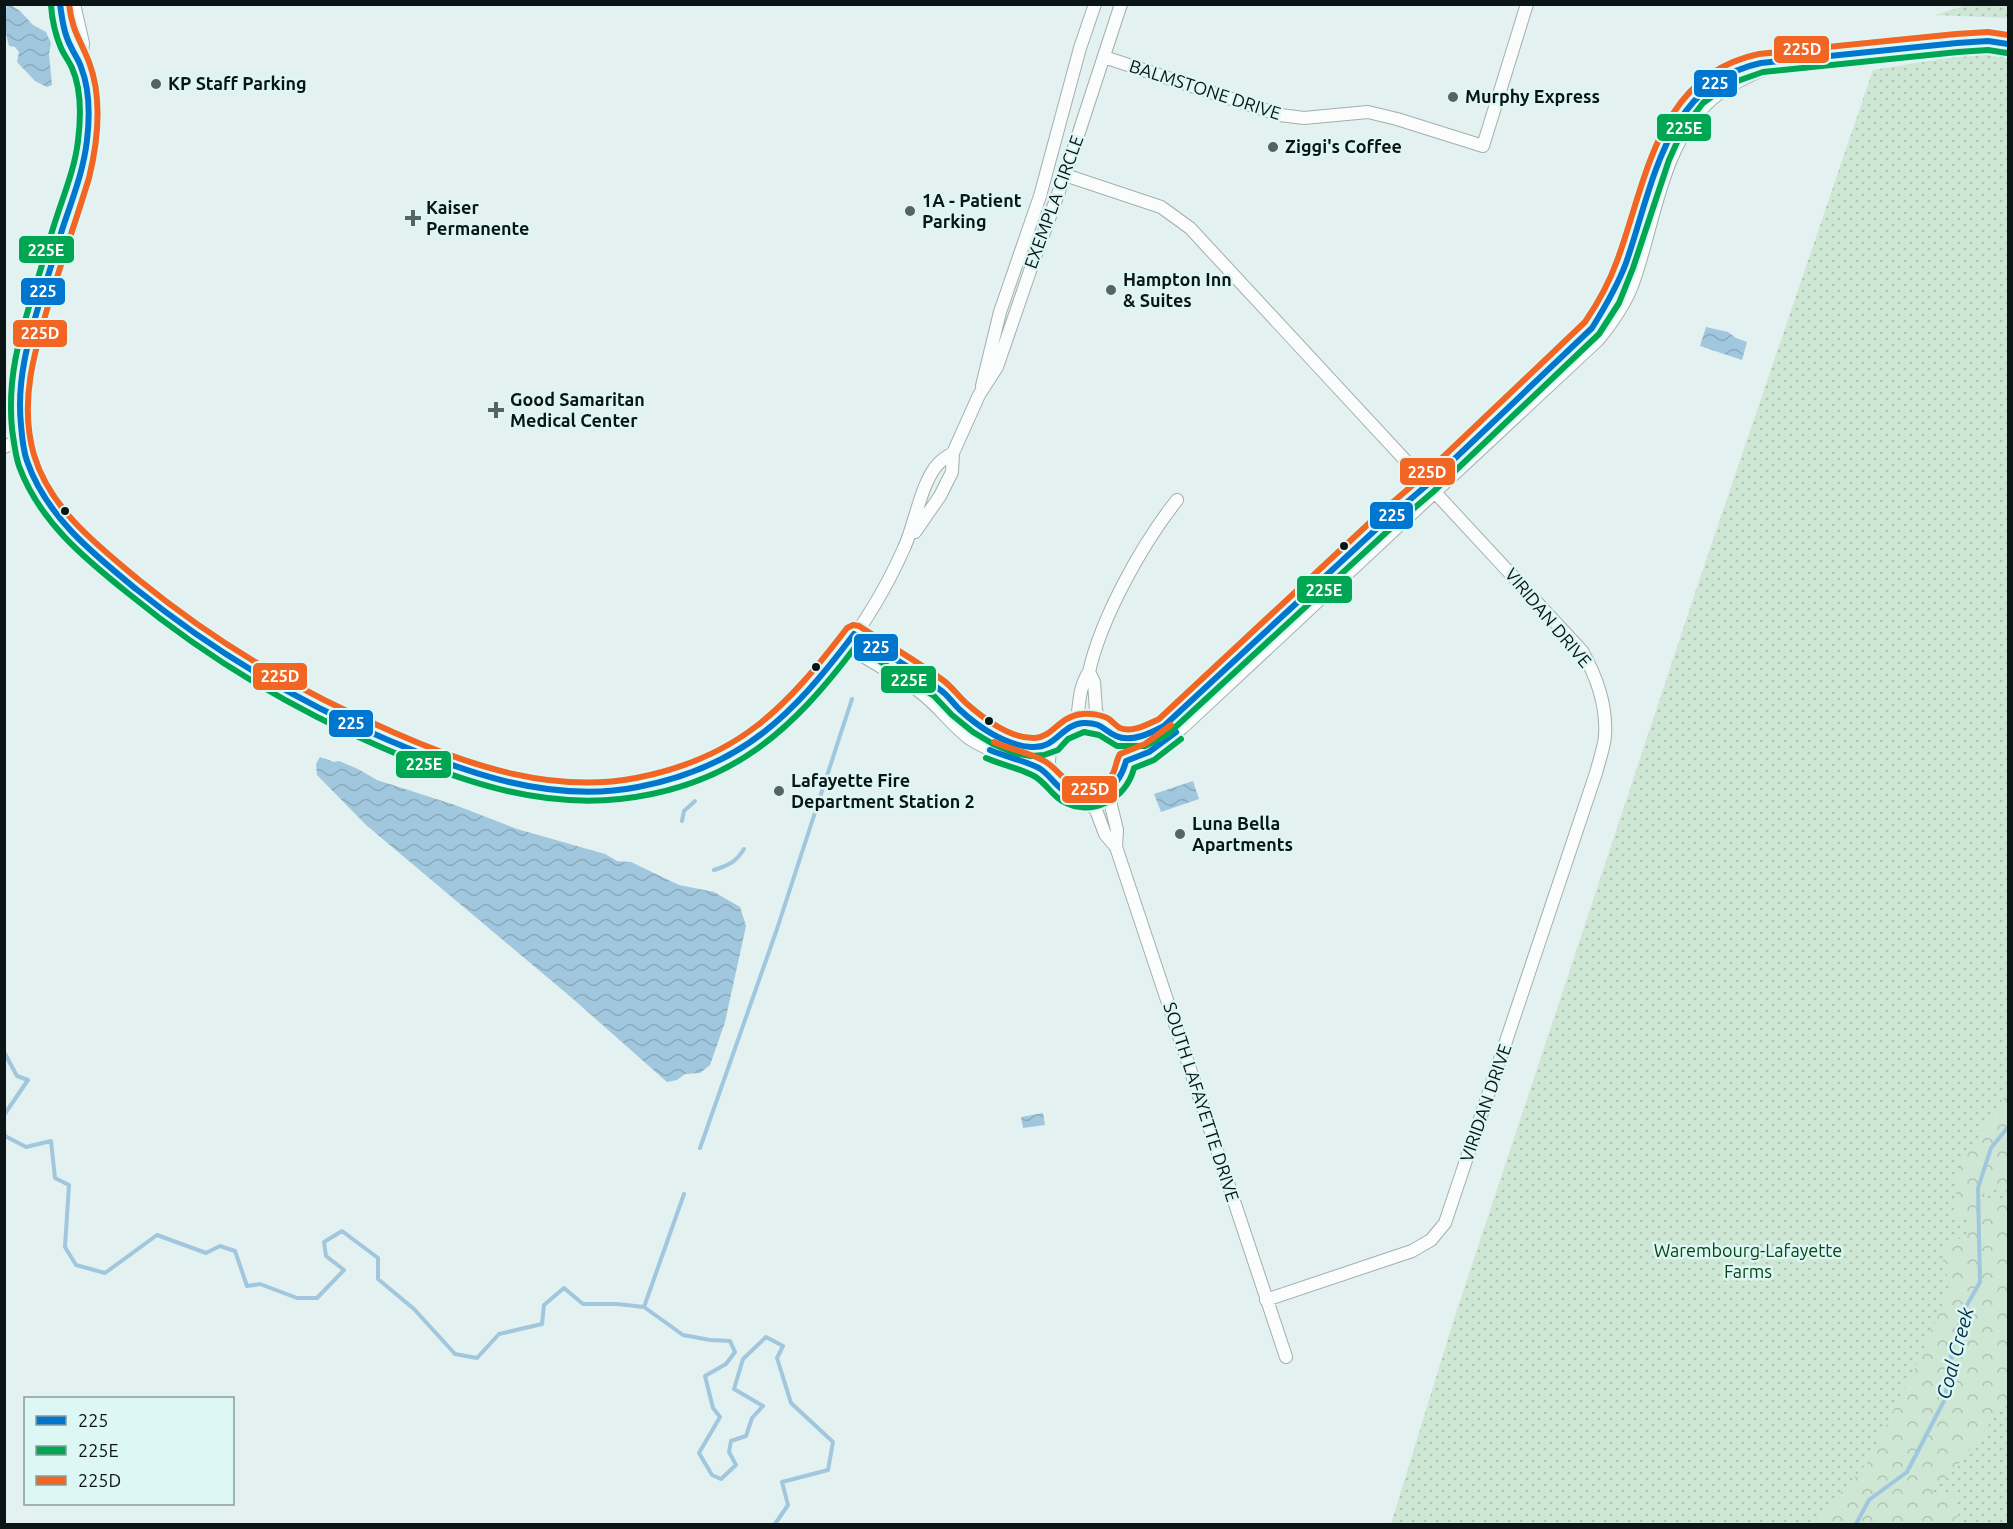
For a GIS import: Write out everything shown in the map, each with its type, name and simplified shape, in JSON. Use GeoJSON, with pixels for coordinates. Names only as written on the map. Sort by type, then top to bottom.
{"type":"FeatureCollection","features":[{"type":"Feature","properties":{"kind":"street","name":"EXEMPLA CIRCLE"},"geometry":{"type":"LineString","coordinates":[[60,4],[68,42],[81,65]]}},
{"type":"Feature","properties":{"kind":"street","name":"EXEMPLA CIRCLE"},"geometry":{"type":"LineString","coordinates":[[74,4],[83,43],[81,65],[89,109],[85,156],[29,335],[18,398],[25,457],[34,482],[53,513],[93,553],[176,621],[236,661],[341,719],[457,768],[536,787],[586,792],[634,788],[700,771],[742,749],[789,714],[817,684],[872,608],[906,545],[925,487],[938,463],[953,453],[979,395],[1000,312],[1040,196],[1080,48],[1095,4]]}},
{"type":"Feature","properties":{"kind":"street","name":"EXEMPLA CIRCLE"},"geometry":{"type":"LineString","coordinates":[[979,395],[998,367],[1065,175],[1121,4]]}},
{"type":"Feature","properties":{"kind":"street","name":"BALMSTONE DRIVE"},"geometry":{"type":"LineString","coordinates":[[1104,57],[1280,115],[1304,118],[1368,112],[1483,146],[1527,4]]}},
{"type":"Feature","properties":{"kind":"street"},"geometry":{"type":"LineString","coordinates":[[1125,761],[1149,752],[1182,728],[1431,488],[1580,340],[1606,310],[1625,267],[1662,152],[1687,107],[1710,84],[1739,68],[1765,61],[1785,61],[1957,43],[1988,41],[2008,44]]}},
{"type":"Feature","properties":{"kind":"street","name":"VIRIDAN DRIVE"},"geometry":{"type":"LineString","coordinates":[[1065,175],[1161,207],[1184,222],[1581,651],[1595,674],[1603,704],[1605,736],[1596,773],[1445,1223],[1431,1240],[1412,1251],[1266,1300]]}},
{"type":"Feature","properties":{"kind":"street"},"geometry":{"type":"LineString","coordinates":[[4,447],[22,439]]}},
{"type":"Feature","properties":{"kind":"street"},"geometry":{"type":"LineString","coordinates":[[1117,737],[1143,737],[1171,721],[1359,545],[1431,488]]}},
{"type":"Feature","properties":{"kind":"street"},"geometry":{"type":"LineString","coordinates":[[1076,724],[1082,684],[1089,672],[1094,650],[1112,609],[1141,554],[1164,516],[1177,500]]}},
{"type":"Feature","properties":{"kind":"street"},"geometry":{"type":"LineString","coordinates":[[854,634],[940,689],[958,709],[997,736],[1032,747],[1054,742]]}},
{"type":"Feature","properties":{"kind":"street"},"geometry":{"type":"LineString","coordinates":[[846,646],[921,692],[971,740],[995,752],[1037,767],[1053,778],[1065,792],[1083,799],[1096,798],[1108,793],[1120,780],[1125,761],[1124,748],[1117,737],[1103,726],[1091,723],[1076,724],[1062,732],[1054,742],[1049,760],[1053,778]]}},
{"type":"Feature","properties":{"kind":"street"},"geometry":{"type":"LineString","coordinates":[[1089,672],[1094,682],[1096,711],[1103,726]]}},
{"type":"Feature","properties":{"kind":"street","name":"SOUTH LAFAYETTE DRIVE"},"geometry":{"type":"LineString","coordinates":[[1108,793],[1117,830],[1116,847],[1286,1357]]}},
{"type":"Feature","properties":{"kind":"street","name":"SOUTH LAFAYETTE DRIVE"},"geometry":{"type":"LineString","coordinates":[[1083,799],[1096,810],[1105,834],[1116,847]]}},
{"type":"Feature","properties":{"kind":"green space"},"geometry":{"type":"Polygon","coordinates":[[[1970,4],[2008,5],[2008,18],[1935,15],[1970,4]]]}},
{"type":"Feature","properties":{"kind":"green space","name":"Warembourg-Lafayette Farms"},"geometry":{"type":"Polygon","coordinates":[[[1972,54],[2008,55],[2008,1524],[1391,1524],[1454,1319],[1699,581],[1873,70],[1972,54]]]}},
{"type":"Feature","properties":{"kind":"green space"},"geometry":{"type":"Polygon","coordinates":[[[2008,1091],[2008,1186],[1988,1187],[1983,1192],[1988,1198],[2008,1200],[2008,1400],[1960,1462],[1932,1492],[1954,1494],[1958,1524],[1813,1524],[1867,1463],[1918,1362],[1950,1286],[1943,1260],[1950,1239],[1967,1239],[1968,1220],[1953,1216],[1960,1165],[2008,1091]]]}},
{"type":"Feature","properties":{"kind":"water"},"geometry":{"type":"Polygon","coordinates":[[[7,5],[20,11],[33,25],[46,32],[51,43],[49,54],[52,85],[47,87],[35,81],[17,62],[19,52],[15,47],[9,46],[7,36],[5,20],[7,5]]]}},
{"type":"Feature","properties":{"kind":"water"},"geometry":{"type":"Polygon","coordinates":[[[1706,327],[1728,332],[1747,342],[1742,360],[1700,346],[1706,327]]]}},
{"type":"Feature","properties":{"kind":"water"},"geometry":{"type":"Polygon","coordinates":[[[320,757],[334,762],[339,761],[377,780],[455,805],[517,829],[605,854],[617,861],[631,862],[679,885],[714,892],[740,907],[746,926],[725,1022],[710,1065],[700,1073],[685,1074],[677,1080],[667,1082],[572,998],[366,825],[317,775],[316,764],[320,757]]]}},
{"type":"Feature","properties":{"kind":"water"},"geometry":{"type":"Polygon","coordinates":[[[1193,781],[1199,799],[1161,812],[1154,794],[1193,781]]]}},
{"type":"Feature","properties":{"kind":"water"},"geometry":{"type":"Polygon","coordinates":[[[1043,1113],[1045,1125],[1023,1128],[1021,1117],[1043,1113]]]}},
{"type":"Feature","properties":{"kind":"waterway"},"geometry":{"type":"LineString","coordinates":[[700,1148],[777,929],[852,699]]}},
{"type":"Feature","properties":{"kind":"waterway"},"geometry":{"type":"LineString","coordinates":[[682,821],[684,811],[695,801]]}},
{"type":"Feature","properties":{"kind":"waterway"},"geometry":{"type":"LineString","coordinates":[[714,870],[732,862],[744,849]]}},
{"type":"Feature","properties":{"kind":"waterway"},"geometry":{"type":"LineString","coordinates":[[4,1052],[17,1076],[28,1080],[4,1115]]}},
{"type":"Feature","properties":{"kind":"waterway","name":"Coal Creek"},"geometry":{"type":"LineString","coordinates":[[1856,1524],[1869,1500],[1907,1472],[1945,1399],[1953,1344],[1963,1312],[1980,1282],[1978,1188],[1991,1148],[2008,1127]]}},
{"type":"Feature","properties":{"kind":"waterway"},"geometry":{"type":"LineString","coordinates":[[4,1129],[5,1136],[26,1147],[51,1141],[55,1178],[69,1185],[65,1247],[76,1265],[105,1273],[157,1235],[206,1253],[220,1246],[235,1251],[247,1286],[260,1284],[297,1298],[317,1298],[344,1270],[326,1256],[324,1242],[342,1231],[378,1258],[378,1279],[414,1309],[455,1354],[477,1358],[499,1334],[542,1324],[544,1305],[564,1288],[583,1304],[644,1307],[683,1335],[730,1341],[735,1352],[726,1364],[705,1376],[713,1408],[720,1417],[699,1453],[712,1475],[721,1479],[736,1465],[729,1452],[731,1441],[746,1436],[752,1418],[763,1406],[734,1389],[743,1359],[766,1337],[783,1346],[777,1358],[791,1403],[833,1442],[828,1470],[782,1482],[788,1505],[775,1524]]}},
{"type":"Feature","properties":{"kind":"waterway"},"geometry":{"type":"LineString","coordinates":[[644,1307],[684,1194]]}},
{"type":"Feature","properties":{"kind":"transit line","name":"225"},"geometry":{"type":"LineString","coordinates":[[60,4],[67,37],[80,64],[86,85],[89,121],[86,150],[76,189],[34,322],[22,373],[20,407],[24,448],[35,481],[46,499],[72,532],[136,589],[225,654],[288,691],[354,725],[448,764],[510,782],[574,791],[606,791],[638,787],[675,778],[707,766],[736,751],[762,734],[786,713],[809,690],[854,634],[919,674],[945,693],[974,722],[1011,743],[1040,747],[1053,741],[1069,728],[1083,723],[1102,727],[1122,738],[1141,736],[1159,729],[1427,485],[1592,328],[1626,263],[1655,171],[1668,142],[1683,115],[1703,92],[1729,74],[1761,63],[1957,43],[1988,41],[2008,44]]}},
{"type":"Feature","properties":{"kind":"transit line","name":"225D"},"geometry":{"type":"LineString","coordinates":[[69,4],[74,28],[93,76],[98,120],[89,178],[40,333],[28,394],[28,414],[34,455],[51,493],[92,540],[169,604],[231,647],[294,684],[360,717],[453,756],[513,774],[574,782],[605,782],[636,778],[672,769],[732,743],[757,726],[781,705],[825,657],[847,628],[853,625],[859,626],[923,666],[947,683],[981,715],[998,727],[1016,735],[1041,737],[1067,718],[1082,714],[1103,716],[1125,729],[1140,727],[1159,719],[1379,514],[1421,478],[1585,322],[1603,293],[1614,269],[1648,165],[1661,135],[1677,107],[1698,84],[1725,66],[1759,54],[1956,34],[1988,32],[2008,35]]}},
{"type":"Feature","properties":{"kind":"transit line","name":"225E"},"geometry":{"type":"LineString","coordinates":[[51,5],[57,37],[75,76],[80,113],[77,150],[25,321],[16,355],[11,390],[12,429],[19,466],[38,504],[80,552],[129,594],[219,660],[282,699],[383,748],[469,781],[528,795],[589,801],[620,799],[659,792],[695,782],[727,768],[756,750],[782,729],[808,704],[856,646],[934,696],[973,732],[1014,753],[1031,756],[1044,755],[1058,750],[1068,739],[1084,732],[1099,735],[1117,746],[1145,746],[1168,734],[1433,492],[1599,334],[1619,303],[1669,160],[1683,129],[1703,103],[1729,84],[1763,72],[1958,52],[1988,50],[2007,53]]}},
{"type":"Feature","properties":{"kind":"transit line","name":"225D"},"geometry":{"type":"LineString","coordinates":[[994,742],[1046,762],[1075,787],[1089,790],[1109,779],[1120,754],[1145,744],[1171,725]]}},
{"type":"Feature","properties":{"kind":"transit line","name":"225"},"geometry":{"type":"LineString","coordinates":[[990,750],[1039,768],[1060,788],[1083,799],[1102,795],[1117,781],[1126,761],[1149,752],[1176,732]]}},
{"type":"Feature","properties":{"kind":"transit line","name":"225E"},"geometry":{"type":"LineString","coordinates":[[986,758],[1034,776],[1062,801],[1084,808],[1106,803],[1115,797],[1130,779],[1134,768],[1154,760],[1181,739]]}},
{"type":"Feature","properties":{"kind":"place","name":"KP Staff Parking"},"geometry":{"type":"Point","coordinates":[156,84]}},
{"type":"Feature","properties":{"kind":"place","name":"Murphy Express"},"geometry":{"type":"Point","coordinates":[1453,97]}},
{"type":"Feature","properties":{"kind":"place","name":"Ziggi's Coffee"},"geometry":{"type":"Point","coordinates":[1273,147]}},
{"type":"Feature","properties":{"kind":"place","name":"1A - Patient Parking"},"geometry":{"type":"Point","coordinates":[910,211]}},
{"type":"Feature","properties":{"kind":"place","name":"Kaiser Permanente"},"geometry":{"type":"Point","coordinates":[413,218]}},
{"type":"Feature","properties":{"kind":"place","name":"Hampton Inn & Suites"},"geometry":{"type":"Point","coordinates":[1111,290]}},
{"type":"Feature","properties":{"kind":"place","name":"Good Samaritan Medical Center"},"geometry":{"type":"Point","coordinates":[496,410]}},
{"type":"Feature","properties":{"kind":"place","name":"Lafayette Fire Department Station 2"},"geometry":{"type":"Point","coordinates":[779,791]}},
{"type":"Feature","properties":{"kind":"place","name":"Luna Bella Apartments"},"geometry":{"type":"Point","coordinates":[1180,834]}}]}
